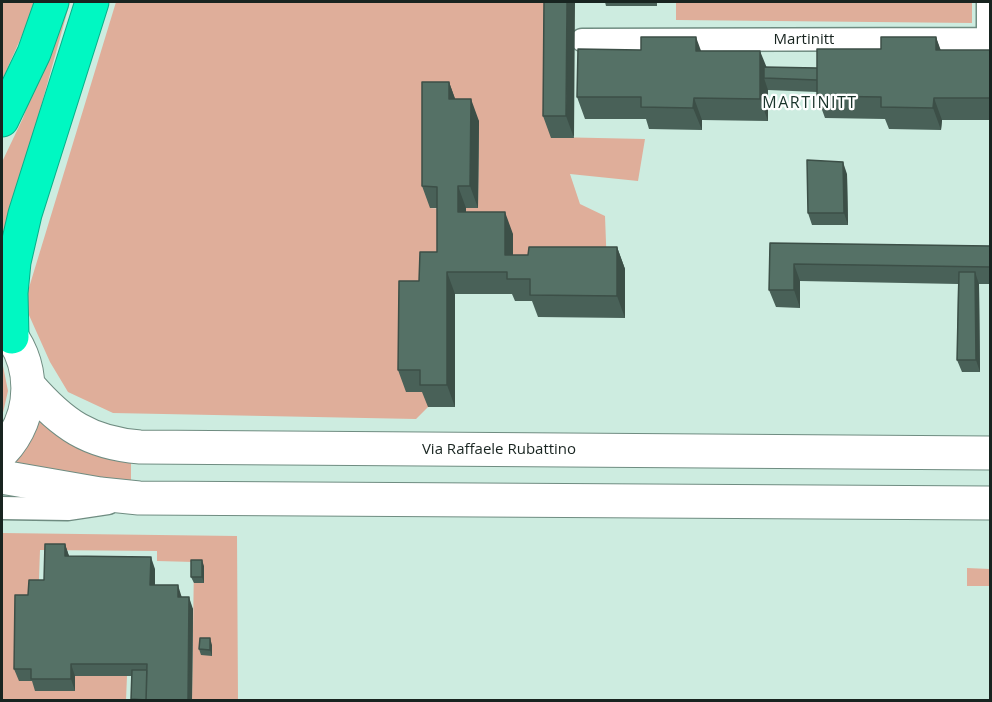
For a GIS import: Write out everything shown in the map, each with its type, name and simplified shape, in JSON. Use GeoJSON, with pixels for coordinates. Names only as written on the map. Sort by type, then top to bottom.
{"type":"FeatureCollection","features":[{"type":"Feature","properties":{"kind":"highway"},"geometry":{"type":"LineString","coordinates":[[2,120],[34,53],[51,2]]}},
{"type":"Feature","properties":{"kind":"highway"},"geometry":{"type":"LineString","coordinates":[[7,331],[14,262],[25,214],[92,2]]}},
{"type":"Feature","properties":{"kind":"street","name":"Martinitt"},"geometry":{"type":"LineString","coordinates":[[582,40],[988,39],[988,2]]}},
{"type":"Feature","properties":{"kind":"street","name":"Via Raffaele Rubattino"},"geometry":{"type":"LineString","coordinates":[[2,452],[19,429],[26,408],[29,386],[25,364],[7,331]]}},
{"type":"Feature","properties":{"kind":"street","name":"Via Raffaele Rubattino"},"geometry":{"type":"LineString","coordinates":[[29,386],[51,412],[71,426],[94,438],[117,445],[140,447],[990,453]]}},
{"type":"Feature","properties":{"kind":"street"},"geometry":{"type":"LineString","coordinates":[[2,477],[100,494],[139,498],[990,503]]}},
{"type":"Feature","properties":{"kind":"street"},"geometry":{"type":"LineString","coordinates":[[2,508],[68,509],[139,498]]}},
{"type":"Feature","properties":{"kind":"shaded area"},"geometry":{"type":"Polygon","coordinates":[[[2,2],[37,2],[2,80],[2,2]]]}},
{"type":"Feature","properties":{"kind":"shaded area"},"geometry":{"type":"Polygon","coordinates":[[[65,2],[70,2],[2,247],[2,162],[23,118],[65,2]]]}},
{"type":"Feature","properties":{"kind":"shaded area"},"geometry":{"type":"Polygon","coordinates":[[[116,2],[552,2],[551,137],[645,139],[638,181],[570,174],[580,204],[605,216],[607,269],[537,269],[466,234],[466,208],[478,208],[479,121],[430,208],[445,209],[428,407],[416,419],[113,413],[68,392],[50,362],[24,304],[116,2]]]}},
{"type":"Feature","properties":{"kind":"shaded area"},"geometry":{"type":"Polygon","coordinates":[[[676,2],[972,2],[972,23],[676,20],[676,2]]]}},
{"type":"Feature","properties":{"kind":"shaded area"},"geometry":{"type":"Polygon","coordinates":[[[2,361],[8,391],[2,417],[2,361]]]}},
{"type":"Feature","properties":{"kind":"shaded area"},"geometry":{"type":"Polygon","coordinates":[[[40,421],[81,450],[103,458],[131,462],[131,486],[14,463],[31,441],[40,421]]]}},
{"type":"Feature","properties":{"kind":"shaded area"},"geometry":{"type":"Polygon","coordinates":[[[2,533],[237,536],[238,700],[192,700],[194,562],[157,561],[157,551],[40,550],[35,691],[75,691],[75,676],[127,676],[126,700],[2,700],[2,533]]]}},
{"type":"Feature","properties":{"kind":"shaded area"},"geometry":{"type":"Polygon","coordinates":[[[967,568],[990,569],[990,586],[967,586],[967,568]]]}},
{"type":"Feature","properties":{"kind":"building"},"geometry":{"type":"Polygon","coordinates":[[[544,2],[567,2],[566,116],[543,116],[544,2]]]}},
{"type":"Feature","properties":{"kind":"building"},"geometry":{"type":"Polygon","coordinates":[[[641,37],[696,37],[696,51],[760,51],[760,99],[694,98],[693,108],[641,107],[641,97],[577,97],[578,49],[641,50],[641,37]]]}},
{"type":"Feature","properties":{"kind":"building"},"geometry":{"type":"Polygon","coordinates":[[[881,37],[936,37],[936,50],[990,50],[990,98],[934,98],[933,108],[881,107],[881,97],[817,96],[817,49],[881,49],[881,37]]]}},
{"type":"Feature","properties":{"kind":"building"},"geometry":{"type":"Polygon","coordinates":[[[764,67],[817,68],[817,80],[764,78],[764,67]]]}},
{"type":"Feature","properties":{"kind":"building"},"geometry":{"type":"Polygon","coordinates":[[[422,82],[449,82],[449,99],[471,99],[470,186],[458,186],[458,212],[505,212],[505,255],[528,255],[529,247],[617,247],[617,296],[530,295],[530,279],[507,279],[507,272],[447,272],[447,385],[420,385],[420,370],[398,370],[399,281],[419,281],[420,252],[437,252],[437,187],[422,186],[422,82]]]}},
{"type":"Feature","properties":{"kind":"building"},"geometry":{"type":"Polygon","coordinates":[[[807,160],[843,162],[844,213],[808,213],[807,160]]]}},
{"type":"Feature","properties":{"kind":"building"},"geometry":{"type":"Polygon","coordinates":[[[770,243],[990,246],[990,267],[794,264],[794,290],[769,290],[770,243]]]}},
{"type":"Feature","properties":{"kind":"building"},"geometry":{"type":"Polygon","coordinates":[[[959,272],[975,272],[976,360],[957,360],[959,272]]]}},
{"type":"Feature","properties":{"kind":"building"},"geometry":{"type":"Polygon","coordinates":[[[45,544],[65,544],[65,556],[151,557],[150,585],[178,585],[178,597],[189,597],[188,700],[146,700],[147,664],[71,664],[71,679],[31,679],[31,669],[14,669],[15,595],[28,595],[29,580],[44,580],[45,544]]]}},
{"type":"Feature","properties":{"kind":"building"},"geometry":{"type":"Polygon","coordinates":[[[191,560],[202,560],[202,577],[191,577],[191,560]]]}},
{"type":"Feature","properties":{"kind":"building"},"geometry":{"type":"Polygon","coordinates":[[[200,638],[210,638],[210,650],[199,649],[200,638]]]}},
{"type":"Feature","properties":{"kind":"building"},"geometry":{"type":"Polygon","coordinates":[[[132,670],[147,670],[146,700],[131,699],[132,670]]]}},
{"type":"Feature","properties":{"kind":"district","name":"MARTINITT"},"geometry":{"type":"Point","coordinates":[810,103]}}]}
